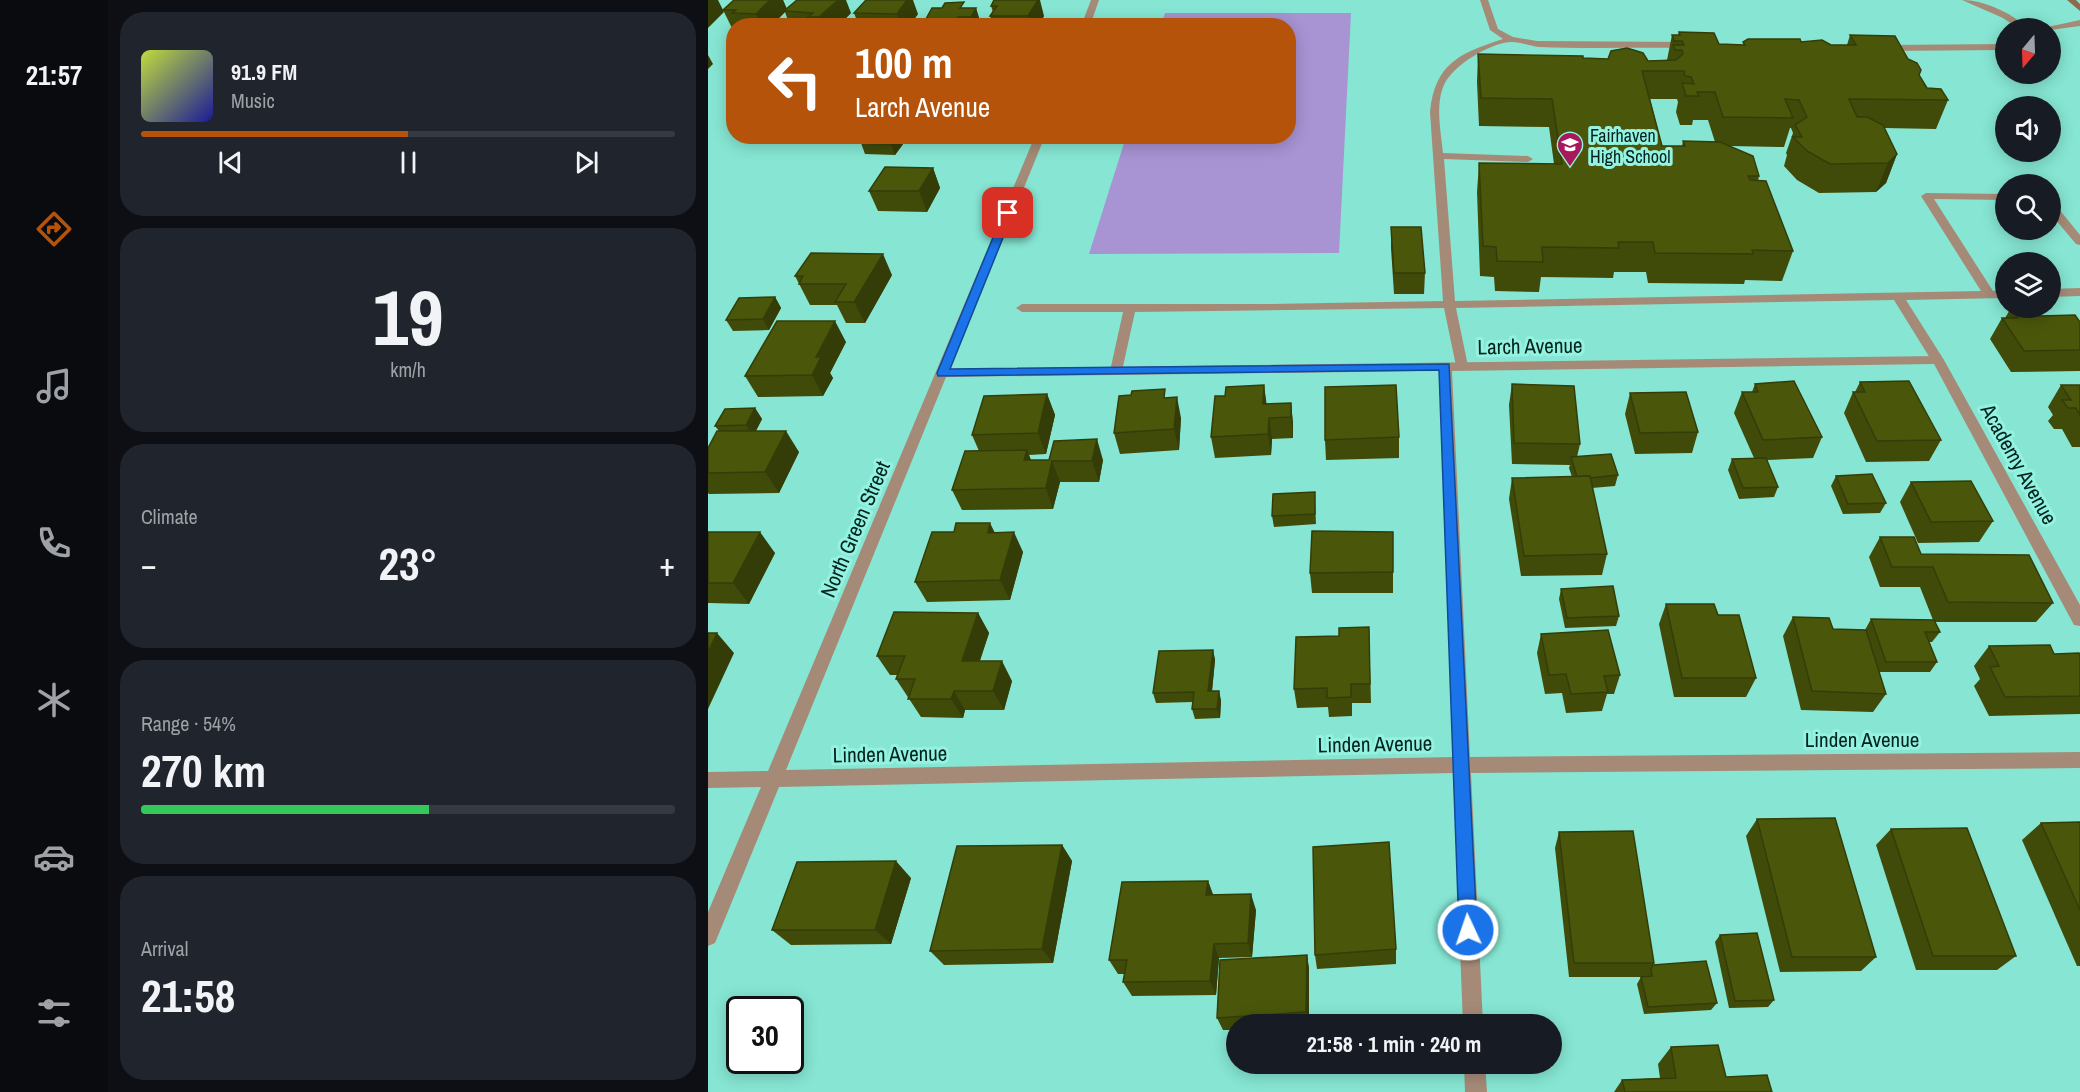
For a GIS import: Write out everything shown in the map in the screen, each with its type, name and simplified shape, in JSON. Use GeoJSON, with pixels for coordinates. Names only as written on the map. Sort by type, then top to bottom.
{"type":"FeatureCollection","features":[{"type":"Feature","properties":{"kind":"main road"},"geometry":{"type":"LineString","coordinates":[[2072,0],[2080,8]]}},
{"type":"Feature","properties":{"kind":"street"},"geometry":{"type":"LineString","coordinates":[[1088,18],[1095,0]]}},
{"type":"Feature","properties":{"kind":"street"},"geometry":{"type":"LineString","coordinates":[[1484,0],[1494,30],[1510,39],[1537,44],[1702,46]]}},
{"type":"Feature","properties":{"kind":"street"},"geometry":{"type":"LineString","coordinates":[[1966,0],[2009,18]]}},
{"type":"Feature","properties":{"kind":"street"},"geometry":{"type":"LineString","coordinates":[[2061,26],[2080,23]]}},
{"type":"Feature","properties":{"kind":"street"},"geometry":{"type":"LineString","coordinates":[[1472,1014],[1460,765],[1454,366],[1435,112],[1438,85],[1455,63],[1477,50],[1510,39]]}},
{"type":"Feature","properties":{"kind":"street"},"geometry":{"type":"LineString","coordinates":[[1868,48],[1995,47]]}},
{"type":"Feature","properties":{"kind":"street","name":"North Green Street"},"geometry":{"type":"LineString","coordinates":[[708,936],[1037,144]]}},
{"type":"Feature","properties":{"kind":"street"},"geometry":{"type":"LineString","coordinates":[[1438,156],[1528,159]]}},
{"type":"Feature","properties":{"kind":"street"},"geometry":{"type":"LineString","coordinates":[[1989,294],[1926,196],[1995,197]]}},
{"type":"Feature","properties":{"kind":"street"},"geometry":{"type":"LineString","coordinates":[[2061,219],[2080,242]]}},
{"type":"Feature","properties":{"kind":"street"},"geometry":{"type":"LineString","coordinates":[[2061,293],[2080,292]]}},
{"type":"Feature","properties":{"kind":"street"},"geometry":{"type":"LineString","coordinates":[[1022,308],[1449,304],[1995,294]]}},
{"type":"Feature","properties":{"kind":"street","name":"Academy Avenue"},"geometry":{"type":"LineString","coordinates":[[1898,296],[1938,360],[2080,620]]}},
{"type":"Feature","properties":{"kind":"street"},"geometry":{"type":"LineString","coordinates":[[1116,371],[1130,308]]}},
{"type":"Feature","properties":{"kind":"street","name":"Larch Avenue"},"geometry":{"type":"LineString","coordinates":[[943,373],[1938,360]]}},
{"type":"Feature","properties":{"kind":"street","name":"Linden Avenue"},"geometry":{"type":"LineString","coordinates":[[708,780],[1460,765],[2080,760]]}},
{"type":"Feature","properties":{"kind":"street"},"geometry":{"type":"LineString","coordinates":[[1475,1074],[1476,1092]]}},
{"type":"Feature","properties":{"kind":"shaded area"},"geometry":{"type":"Polygon","coordinates":[[[1165,13],[1351,13],[1339,253],[1089,254],[1124,144],[1296,144],[1296,18],[1163,18],[1165,13]]]}},
{"type":"Feature","properties":{"kind":"building"},"geometry":{"type":"Polygon","coordinates":[[[734,0],[770,0],[756,14],[732,13],[736,10],[723,10],[734,0]]]}},
{"type":"Feature","properties":{"kind":"building"},"geometry":{"type":"Polygon","coordinates":[[[797,0],[838,0],[819,17],[808,17],[813,13],[784,11],[797,0]]]}},
{"type":"Feature","properties":{"kind":"building"},"geometry":{"type":"Polygon","coordinates":[[[866,0],[907,0],[897,14],[854,13],[866,0]]]}},
{"type":"Feature","properties":{"kind":"building"},"geometry":{"type":"Polygon","coordinates":[[[994,0],[1038,0],[1028,16],[990,16],[997,6],[991,6],[994,0]]]}},
{"type":"Feature","properties":{"kind":"building"},"geometry":{"type":"Polygon","coordinates":[[[964,2],[960,8],[976,8],[971,17],[927,18],[932,8],[942,8],[945,3],[964,2]]]}},
{"type":"Feature","properties":{"kind":"building"},"geometry":{"type":"Polygon","coordinates":[[[1679,32],[1714,33],[1719,44],[1745,45],[1743,42],[1748,39],[1800,39],[1801,42],[1822,40],[1831,45],[1856,45],[1850,35],[1895,36],[1908,59],[1917,63],[1921,70],[1919,75],[1927,88],[1941,89],[1948,100],[1849,99],[1857,117],[1867,117],[1883,125],[1897,154],[1888,163],[1830,164],[1807,151],[1793,137],[1802,137],[1795,125],[1807,117],[1799,100],[1785,99],[1793,118],[1723,117],[1715,92],[1697,92],[1699,96],[1686,96],[1682,83],[1694,84],[1691,77],[1685,76],[1684,71],[1642,71],[1662,146],[1685,146],[1683,141],[1720,142],[1753,156],[1759,176],[1748,176],[1750,180],[1766,181],[1793,251],[1752,250],[1753,254],[1655,253],[1653,242],[1618,242],[1619,248],[1542,247],[1543,262],[1497,261],[1496,247],[1483,246],[1479,163],[1562,164],[1552,99],[1481,98],[1478,54],[1583,56],[1583,58],[1608,59],[1611,51],[1627,48],[1643,53],[1648,61],[1676,60],[1683,54],[1682,50],[1675,50],[1673,45],[1684,45],[1682,41],[1674,41],[1672,35],[1680,35],[1679,32]]]}},
{"type":"Feature","properties":{"kind":"building"},"geometry":{"type":"Polygon","coordinates":[[[885,167],[933,168],[919,191],[869,191],[885,167]]]}},
{"type":"Feature","properties":{"kind":"building"},"geometry":{"type":"Polygon","coordinates":[[[1391,227],[1421,227],[1425,273],[1394,273],[1391,227]]]}},
{"type":"Feature","properties":{"kind":"building"},"geometry":{"type":"Polygon","coordinates":[[[811,253],[883,254],[854,302],[835,302],[846,284],[799,284],[803,276],[795,276],[811,253]]]}},
{"type":"Feature","properties":{"kind":"building"},"geometry":{"type":"Polygon","coordinates":[[[775,297],[763,319],[726,320],[739,298],[775,297]]]}},
{"type":"Feature","properties":{"kind":"building"},"geometry":{"type":"Polygon","coordinates":[[[2061,315],[2075,315],[2080,322],[2080,350],[2024,351],[2002,318],[2061,318],[2061,315]]]}},
{"type":"Feature","properties":{"kind":"building"},"geometry":{"type":"Polygon","coordinates":[[[777,321],[835,321],[816,357],[821,357],[812,375],[745,376],[777,321]]]}},
{"type":"Feature","properties":{"kind":"building"},"geometry":{"type":"Polygon","coordinates":[[[1794,381],[1822,437],[1763,440],[1742,392],[1758,392],[1755,384],[1794,381]]]}},
{"type":"Feature","properties":{"kind":"building"},"geometry":{"type":"Polygon","coordinates":[[[1909,381],[1941,440],[1877,441],[1853,392],[1865,392],[1860,382],[1909,381]]]}},
{"type":"Feature","properties":{"kind":"building"},"geometry":{"type":"Polygon","coordinates":[[[1512,384],[1574,386],[1580,444],[1514,443],[1512,384]]]}},
{"type":"Feature","properties":{"kind":"building"},"geometry":{"type":"Polygon","coordinates":[[[1264,385],[1263,404],[1291,403],[1291,417],[1269,418],[1268,434],[1211,437],[1215,396],[1225,396],[1226,387],[1264,385]]]}},
{"type":"Feature","properties":{"kind":"building"},"geometry":{"type":"Polygon","coordinates":[[[1396,385],[1399,437],[1325,440],[1325,387],[1396,385]]]}},
{"type":"Feature","properties":{"kind":"building"},"geometry":{"type":"Polygon","coordinates":[[[2061,385],[2080,385],[2080,415],[2076,408],[2068,408],[2062,400],[2071,400],[2061,385]]]}},
{"type":"Feature","properties":{"kind":"building"},"geometry":{"type":"Polygon","coordinates":[[[1165,389],[1164,398],[1177,397],[1174,429],[1114,433],[1119,396],[1131,395],[1132,391],[1165,389]]]}},
{"type":"Feature","properties":{"kind":"building"},"geometry":{"type":"Polygon","coordinates":[[[1686,392],[1698,432],[1640,433],[1630,393],[1686,392]]]}},
{"type":"Feature","properties":{"kind":"building"},"geometry":{"type":"Polygon","coordinates":[[[1047,394],[1038,433],[972,435],[984,396],[1047,394]]]}},
{"type":"Feature","properties":{"kind":"building"},"geometry":{"type":"Polygon","coordinates":[[[755,408],[746,425],[715,426],[725,409],[755,408]]]}},
{"type":"Feature","properties":{"kind":"building"},"geometry":{"type":"Polygon","coordinates":[[[717,431],[786,431],[765,472],[708,473],[708,448],[717,431]]]}},
{"type":"Feature","properties":{"kind":"building"},"geometry":{"type":"Polygon","coordinates":[[[1097,439],[1092,461],[1052,461],[1046,488],[952,490],[965,451],[1027,450],[1024,460],[1049,460],[1054,441],[1097,439]]]}},
{"type":"Feature","properties":{"kind":"building"},"geometry":{"type":"Polygon","coordinates":[[[1611,454],[1618,475],[1577,477],[1571,457],[1611,454]]]}},
{"type":"Feature","properties":{"kind":"building"},"geometry":{"type":"Polygon","coordinates":[[[1766,458],[1778,487],[1743,488],[1732,459],[1766,458]]]}},
{"type":"Feature","properties":{"kind":"building"},"geometry":{"type":"Polygon","coordinates":[[[1872,474],[1886,503],[1848,504],[1836,476],[1872,474]]]}},
{"type":"Feature","properties":{"kind":"building"},"geometry":{"type":"Polygon","coordinates":[[[1590,476],[1607,554],[1524,556],[1512,478],[1590,476]]]}},
{"type":"Feature","properties":{"kind":"building"},"geometry":{"type":"Polygon","coordinates":[[[1971,481],[1993,521],[1931,522],[1911,482],[1971,481]]]}},
{"type":"Feature","properties":{"kind":"building"},"geometry":{"type":"Polygon","coordinates":[[[1315,492],[1315,514],[1272,516],[1273,494],[1315,492]]]}},
{"type":"Feature","properties":{"kind":"building"},"geometry":{"type":"Polygon","coordinates":[[[956,523],[990,523],[988,533],[1014,532],[1000,580],[915,582],[932,532],[954,532],[956,523]]]}},
{"type":"Feature","properties":{"kind":"building"},"geometry":{"type":"Polygon","coordinates":[[[1312,531],[1393,532],[1393,572],[1310,573],[1312,531]]]}},
{"type":"Feature","properties":{"kind":"building"},"geometry":{"type":"Polygon","coordinates":[[[708,532],[760,532],[733,583],[708,583],[708,532]]]}},
{"type":"Feature","properties":{"kind":"building"},"geometry":{"type":"Polygon","coordinates":[[[1880,537],[1914,537],[1921,554],[2029,555],[2053,603],[1948,602],[1933,567],[1892,567],[1880,537]]]}},
{"type":"Feature","properties":{"kind":"building"},"geometry":{"type":"Polygon","coordinates":[[[1613,586],[1619,616],[1567,618],[1561,589],[1613,586]]]}},
{"type":"Feature","properties":{"kind":"building"},"geometry":{"type":"Polygon","coordinates":[[[1666,604],[1714,604],[1718,615],[1739,615],[1756,678],[1682,678],[1666,604]]]}},
{"type":"Feature","properties":{"kind":"building"},"geometry":{"type":"Polygon","coordinates":[[[894,612],[978,613],[962,661],[1002,661],[993,691],[954,691],[951,699],[908,699],[915,679],[896,679],[905,656],[877,656],[894,612]]]}},
{"type":"Feature","properties":{"kind":"building"},"geometry":{"type":"Polygon","coordinates":[[[1793,617],[1829,618],[1833,629],[1866,630],[1886,694],[1812,691],[1793,617]]]}},
{"type":"Feature","properties":{"kind":"building"},"geometry":{"type":"Polygon","coordinates":[[[1871,619],[1934,620],[1940,632],[1925,632],[1937,662],[1886,662],[1871,619]]]}},
{"type":"Feature","properties":{"kind":"building"},"geometry":{"type":"Polygon","coordinates":[[[1369,627],[1370,684],[1351,684],[1351,697],[1327,698],[1327,688],[1294,689],[1296,637],[1339,636],[1339,628],[1369,627]]]}},
{"type":"Feature","properties":{"kind":"building"},"geometry":{"type":"Polygon","coordinates":[[[1608,630],[1620,675],[1604,676],[1608,692],[1571,694],[1566,674],[1549,675],[1541,634],[1608,630]]]}},
{"type":"Feature","properties":{"kind":"building"},"geometry":{"type":"Polygon","coordinates":[[[708,633],[717,633],[708,652],[708,633]]]}},
{"type":"Feature","properties":{"kind":"building"},"geometry":{"type":"Polygon","coordinates":[[[2050,645],[2054,654],[2079,653],[2080,696],[2005,697],[1990,667],[1999,666],[1989,646],[2050,645]]]}},
{"type":"Feature","properties":{"kind":"building"},"geometry":{"type":"Polygon","coordinates":[[[1213,650],[1208,691],[1219,691],[1217,709],[1192,709],[1194,692],[1153,693],[1159,651],[1213,650]]]}},
{"type":"Feature","properties":{"kind":"building"},"geometry":{"type":"Polygon","coordinates":[[[1835,818],[1876,957],[1792,957],[1757,819],[1835,818]]]}},
{"type":"Feature","properties":{"kind":"building"},"geometry":{"type":"Polygon","coordinates":[[[2080,822],[2080,910],[2041,823],[2080,822]]]}},
{"type":"Feature","properties":{"kind":"building"},"geometry":{"type":"Polygon","coordinates":[[[1967,828],[2016,956],[1933,956],[1891,829],[1967,828]]]}},
{"type":"Feature","properties":{"kind":"building"},"geometry":{"type":"Polygon","coordinates":[[[1633,831],[1654,963],[1574,963],[1559,832],[1633,831]]]}},
{"type":"Feature","properties":{"kind":"building"},"geometry":{"type":"Polygon","coordinates":[[[1389,842],[1396,949],[1315,955],[1313,847],[1389,842]]]}},
{"type":"Feature","properties":{"kind":"building"},"geometry":{"type":"Polygon","coordinates":[[[1062,845],[1042,949],[930,951],[957,846],[1062,845]]]}},
{"type":"Feature","properties":{"kind":"building"},"geometry":{"type":"Polygon","coordinates":[[[896,861],[875,930],[772,930],[797,862],[896,861]]]}},
{"type":"Feature","properties":{"kind":"building"},"geometry":{"type":"Polygon","coordinates":[[[1208,881],[1206,895],[1251,894],[1248,943],[1214,944],[1210,981],[1123,982],[1127,960],[1109,960],[1122,882],[1208,881]]]}},
{"type":"Feature","properties":{"kind":"building"},"geometry":{"type":"Polygon","coordinates":[[[1757,933],[1774,1000],[1735,1001],[1720,935],[1757,933]]]}},
{"type":"Feature","properties":{"kind":"building"},"geometry":{"type":"Polygon","coordinates":[[[1307,955],[1306,1012],[1226,1014],[1226,1017],[1217,1018],[1220,960],[1307,955]]]}},
{"type":"Feature","properties":{"kind":"building"},"geometry":{"type":"Polygon","coordinates":[[[1706,961],[1717,1003],[1648,1007],[1641,977],[1652,976],[1653,965],[1706,961]]]}},
{"type":"Feature","properties":{"kind":"building"},"geometry":{"type":"Polygon","coordinates":[[[1718,1045],[1726,1077],[1767,1075],[1772,1092],[1625,1092],[1622,1080],[1676,1078],[1671,1047],[1718,1045]]]}},
{"type":"Feature","properties":{"kind":"place","name":"Fairhaven High School"},"geometry":{"type":"Point","coordinates":[1570,168]}},
{"type":"Feature","properties":{"kind":"route"},"geometry":{"type":"LineString","coordinates":[[1008,213],[943,373],[1445,366],[1468,930]]}}]}
